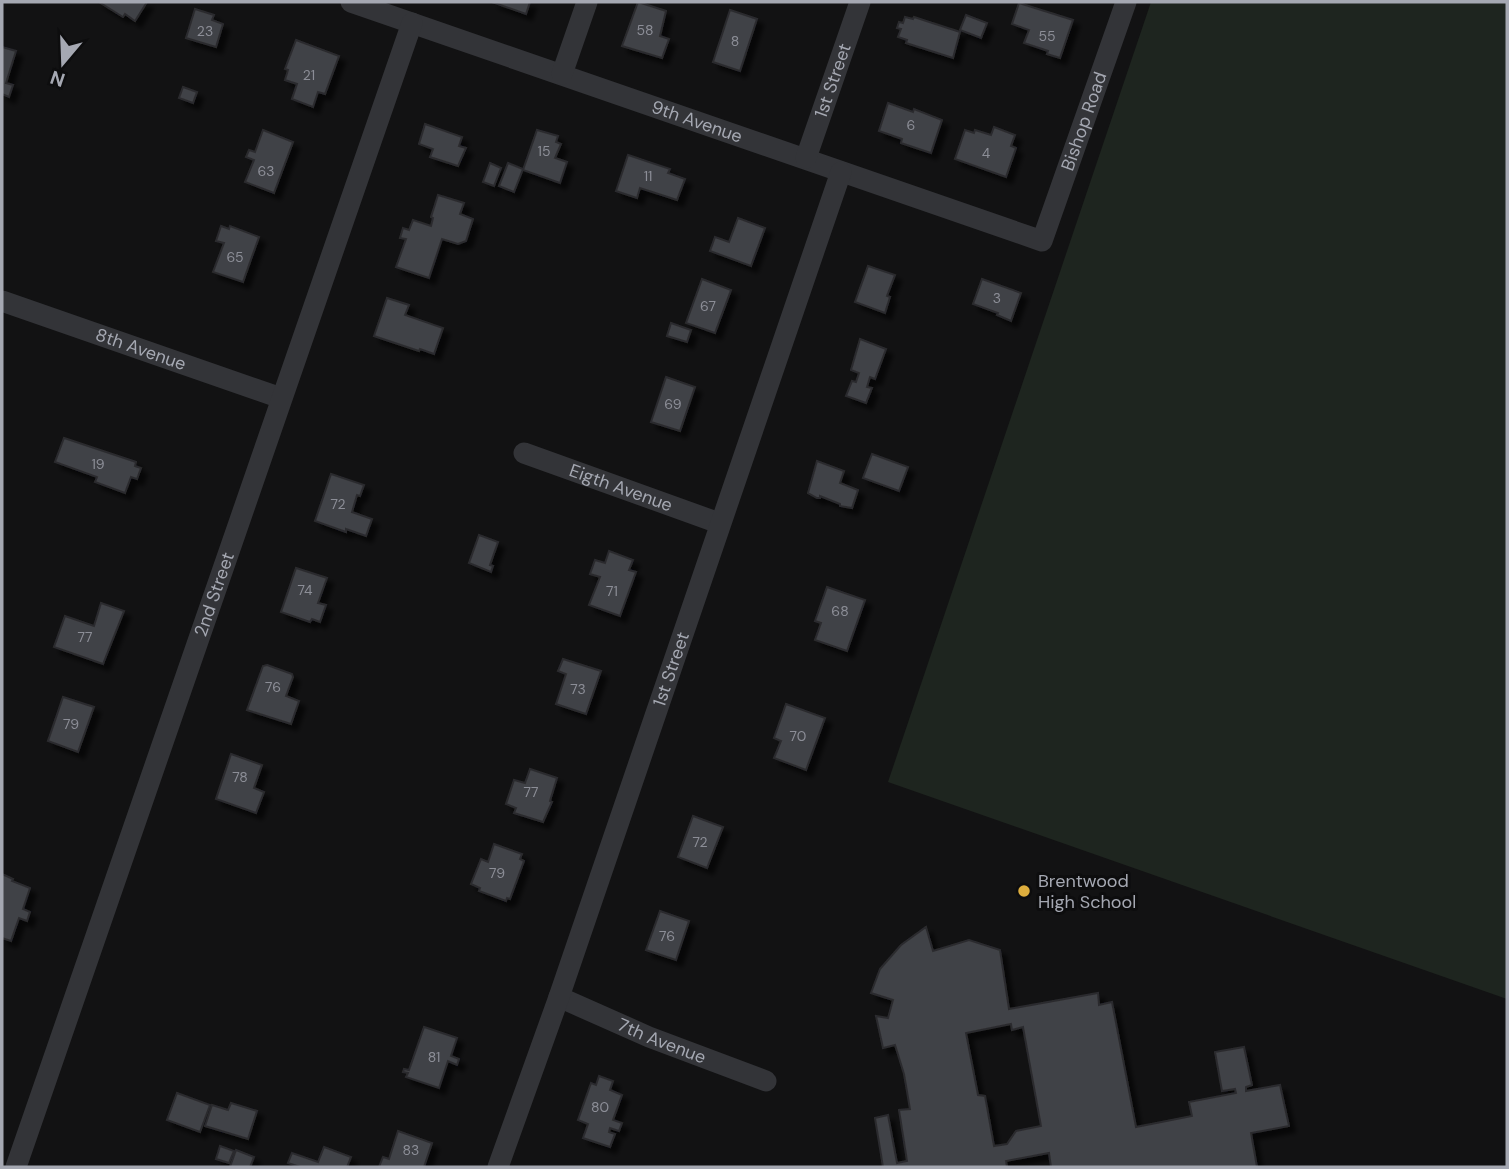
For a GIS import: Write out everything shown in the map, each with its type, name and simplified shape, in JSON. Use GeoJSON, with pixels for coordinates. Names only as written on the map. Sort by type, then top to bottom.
{"type":"FeatureCollection","features":[{"type":"Feature","properties":{"kind":"street","name":"9th Avenue"},"geometry":{"type":"LineString","coordinates":[[351,2],[1042,241]]}},
{"type":"Feature","properties":{"kind":"street"},"geometry":{"type":"LineString","coordinates":[[562,74],[587,2]]}},
{"type":"Feature","properties":{"kind":"street","name":"1st Street"},"geometry":{"type":"LineString","coordinates":[[806,158],[860,2]]}},
{"type":"Feature","properties":{"kind":"street","name":"Bishop Road"},"geometry":{"type":"LineString","coordinates":[[1042,241],[1126,2]]}},
{"type":"Feature","properties":{"kind":"street","name":"2nd Street"},"geometry":{"type":"LineString","coordinates":[[16,1167],[412,23]]}},
{"type":"Feature","properties":{"kind":"street","name":"1st Street"},"geometry":{"type":"LineString","coordinates":[[498,1167],[559,997],[841,172]]}},
{"type":"Feature","properties":{"kind":"street","name":"8th Avenue"},"geometry":{"type":"LineString","coordinates":[[2,301],[281,398]]}},
{"type":"Feature","properties":{"kind":"street","name":"Eigth Avenue"},"geometry":{"type":"LineString","coordinates":[[524,453],[719,523]]}},
{"type":"Feature","properties":{"kind":"street","name":"7th Avenue"},"geometry":{"type":"LineString","coordinates":[[559,997],[649,1037],[766,1081]]}},
{"type":"Feature","properties":{"kind":"shaded area"},"geometry":{"type":"Polygon","coordinates":[[[1151,2],[1507,2],[1507,999],[888,782],[1151,2]]]}},
{"type":"Feature","properties":{"kind":"building"},"geometry":{"type":"Polygon","coordinates":[[[99,2],[147,2],[135,21],[99,2]]]}},
{"type":"Feature","properties":{"kind":"building"},"geometry":{"type":"Polygon","coordinates":[[[492,2],[530,2],[526,14],[492,2]]]}},
{"type":"Feature","properties":{"kind":"building"},"geometry":{"type":"Polygon","coordinates":[[[638,2],[666,11],[660,36],[669,39],[662,58],[622,46],[638,2]]]}},
{"type":"Feature","properties":{"kind":"building"},"geometry":{"type":"Polygon","coordinates":[[[1019,3],[1073,20],[1060,58],[1024,43],[1029,30],[1012,24],[1019,3]]]}},
{"type":"Feature","properties":{"kind":"building"},"geometry":{"type":"Polygon","coordinates":[[[195,9],[214,15],[212,20],[223,24],[216,47],[186,38],[195,9]]]}},
{"type":"Feature","properties":{"kind":"building"},"geometry":{"type":"Polygon","coordinates":[[[730,10],[757,19],[740,71],[713,62],[730,10]]]}},
{"type":"Feature","properties":{"kind":"building"},"geometry":{"type":"Polygon","coordinates":[[[966,15],[987,23],[981,38],[960,30],[966,15]]]}},
{"type":"Feature","properties":{"kind":"building"},"geometry":{"type":"Polygon","coordinates":[[[905,17],[914,17],[960,32],[953,58],[906,43],[907,40],[898,37],[901,29],[897,28],[899,22],[903,23],[905,17]]]}},
{"type":"Feature","properties":{"kind":"building"},"geometry":{"type":"Polygon","coordinates":[[[296,40],[339,56],[325,94],[318,92],[313,107],[292,99],[297,84],[285,80],[288,70],[285,69],[296,40]]]}},
{"type":"Feature","properties":{"kind":"building"},"geometry":{"type":"Polygon","coordinates":[[[2,47],[16,51],[6,83],[13,85],[9,97],[2,94],[2,47]]]}},
{"type":"Feature","properties":{"kind":"building"},"geometry":{"type":"Polygon","coordinates":[[[183,87],[197,92],[193,103],[179,98],[183,87]]]}},
{"type":"Feature","properties":{"kind":"building"},"geometry":{"type":"Polygon","coordinates":[[[888,103],[942,120],[931,153],[901,143],[902,139],[879,131],[888,103]]]}},
{"type":"Feature","properties":{"kind":"building"},"geometry":{"type":"Polygon","coordinates":[[[425,124],[462,137],[459,146],[466,148],[458,166],[430,157],[433,149],[419,144],[425,124]]]}},
{"type":"Feature","properties":{"kind":"building"},"geometry":{"type":"Polygon","coordinates":[[[994,127],[1015,135],[1011,146],[1016,148],[1006,177],[955,159],[965,130],[991,135],[994,127]]]}},
{"type":"Feature","properties":{"kind":"building"},"geometry":{"type":"Polygon","coordinates":[[[263,130],[293,142],[274,193],[245,182],[254,160],[246,157],[249,150],[255,152],[263,130]]]}},
{"type":"Feature","properties":{"kind":"building"},"geometry":{"type":"Polygon","coordinates":[[[537,130],[558,136],[556,142],[561,144],[555,158],[567,162],[560,183],[523,170],[537,130]]]}},
{"type":"Feature","properties":{"kind":"building"},"geometry":{"type":"Polygon","coordinates":[[[628,155],[670,169],[668,173],[685,179],[677,200],[640,188],[637,198],[616,191],[628,155]]]}},
{"type":"Feature","properties":{"kind":"building"},"geometry":{"type":"Polygon","coordinates":[[[490,163],[501,168],[494,186],[483,182],[490,163]]]}},
{"type":"Feature","properties":{"kind":"building"},"geometry":{"type":"Polygon","coordinates":[[[508,163],[523,169],[514,192],[499,186],[508,163]]]}},
{"type":"Feature","properties":{"kind":"building"},"geometry":{"type":"Polygon","coordinates":[[[438,195],[464,203],[460,214],[473,219],[466,241],[458,244],[442,239],[429,278],[396,267],[406,239],[400,238],[403,228],[409,230],[413,220],[431,226],[438,195]]]}},
{"type":"Feature","properties":{"kind":"building"},"geometry":{"type":"Polygon","coordinates":[[[738,218],[765,228],[751,266],[710,251],[715,237],[729,242],[738,218]]]}},
{"type":"Feature","properties":{"kind":"building"},"geometry":{"type":"Polygon","coordinates":[[[221,226],[229,229],[230,226],[259,237],[243,282],[213,272],[224,243],[216,241],[221,226]]]}},
{"type":"Feature","properties":{"kind":"building"},"geometry":{"type":"Polygon","coordinates":[[[868,266],[895,275],[887,296],[890,297],[885,313],[855,302],[868,266]]]}},
{"type":"Feature","properties":{"kind":"building"},"geometry":{"type":"Polygon","coordinates":[[[702,279],[731,290],[715,333],[686,323],[702,279]]]}},
{"type":"Feature","properties":{"kind":"building"},"geometry":{"type":"Polygon","coordinates":[[[982,279],[1021,293],[1011,321],[973,304],[982,279]]]}},
{"type":"Feature","properties":{"kind":"building"},"geometry":{"type":"Polygon","coordinates":[[[387,298],[409,305],[405,315],[443,328],[434,354],[374,336],[387,298]]]}},
{"type":"Feature","properties":{"kind":"building"},"geometry":{"type":"Polygon","coordinates":[[[671,323],[691,330],[687,342],[667,336],[671,323]]]}},
{"type":"Feature","properties":{"kind":"building"},"geometry":{"type":"Polygon","coordinates":[[[860,339],[886,349],[875,379],[870,377],[867,387],[872,388],[866,403],[846,396],[852,381],[856,382],[859,373],[851,370],[860,339]]]}},
{"type":"Feature","properties":{"kind":"building"},"geometry":{"type":"Polygon","coordinates":[[[666,377],[695,387],[680,431],[651,422],[666,377]]]}},
{"type":"Feature","properties":{"kind":"building"},"geometry":{"type":"Polygon","coordinates":[[[64,438],[136,462],[135,466],[141,468],[137,479],[131,477],[125,493],[95,482],[97,477],[55,462],[64,438]]]}},
{"type":"Feature","properties":{"kind":"building"},"geometry":{"type":"Polygon","coordinates":[[[872,454],[908,467],[899,491],[863,478],[872,454]]]}},
{"type":"Feature","properties":{"kind":"building"},"geometry":{"type":"Polygon","coordinates":[[[817,461],[844,471],[840,483],[858,490],[852,508],[808,493],[817,461]]]}},
{"type":"Feature","properties":{"kind":"building"},"geometry":{"type":"Polygon","coordinates":[[[331,474],[364,485],[360,496],[357,495],[352,512],[372,519],[366,536],[315,521],[331,474]]]}},
{"type":"Feature","properties":{"kind":"building"},"geometry":{"type":"Polygon","coordinates":[[[479,535],[498,542],[490,565],[493,566],[491,572],[469,563],[479,535]]]}},
{"type":"Feature","properties":{"kind":"building"},"geometry":{"type":"Polygon","coordinates":[[[609,551],[633,560],[629,570],[636,572],[620,616],[589,605],[600,577],[590,574],[595,560],[605,563],[609,551]]]}},
{"type":"Feature","properties":{"kind":"building"},"geometry":{"type":"Polygon","coordinates":[[[296,568],[327,578],[318,603],[326,605],[320,622],[312,619],[310,622],[281,612],[296,568]]]}},
{"type":"Feature","properties":{"kind":"building"},"geometry":{"type":"Polygon","coordinates":[[[827,587],[865,600],[847,651],[815,640],[821,623],[815,621],[827,587]]]}},
{"type":"Feature","properties":{"kind":"building"},"geometry":{"type":"Polygon","coordinates":[[[101,603],[124,611],[103,664],[54,647],[65,616],[94,626],[101,603]]]}},
{"type":"Feature","properties":{"kind":"building"},"geometry":{"type":"Polygon","coordinates":[[[563,659],[601,671],[586,714],[556,704],[566,674],[558,671],[563,659]]]}},
{"type":"Feature","properties":{"kind":"building"},"geometry":{"type":"Polygon","coordinates":[[[263,666],[292,674],[286,696],[299,701],[291,724],[247,710],[263,666]]]}},
{"type":"Feature","properties":{"kind":"building"},"geometry":{"type":"Polygon","coordinates":[[[63,697],[94,707],[78,752],[48,741],[63,697]]]}},
{"type":"Feature","properties":{"kind":"building"},"geometry":{"type":"Polygon","coordinates":[[[786,704],[825,718],[806,770],[774,758],[781,741],[774,738],[786,704]]]}},
{"type":"Feature","properties":{"kind":"building"},"geometry":{"type":"Polygon","coordinates":[[[231,754],[262,765],[254,788],[264,792],[256,813],[216,799],[231,754]]]}},
{"type":"Feature","properties":{"kind":"building"},"geometry":{"type":"Polygon","coordinates":[[[530,769],[557,778],[550,801],[552,802],[543,822],[514,813],[516,808],[506,804],[514,780],[525,783],[530,769]]]}},
{"type":"Feature","properties":{"kind":"building"},"geometry":{"type":"Polygon","coordinates":[[[693,816],[723,827],[707,868],[678,857],[693,816]]]}},
{"type":"Feature","properties":{"kind":"building"},"geometry":{"type":"Polygon","coordinates":[[[494,844],[522,854],[520,859],[524,861],[510,899],[507,898],[506,901],[479,891],[480,888],[471,884],[481,859],[488,862],[494,844]]]}},
{"type":"Feature","properties":{"kind":"building"},"geometry":{"type":"Polygon","coordinates":[[[2,874],[30,888],[23,909],[30,912],[27,921],[19,918],[11,941],[2,938],[2,874]]]}},
{"type":"Feature","properties":{"kind":"building"},"geometry":{"type":"Polygon","coordinates":[[[660,911],[689,921],[676,960],[646,950],[660,911]]]}},
{"type":"Feature","properties":{"kind":"building"},"geometry":{"type":"Polygon","coordinates":[[[926,927],[933,951],[969,940],[1000,950],[1009,1009],[1098,993],[1099,1005],[1112,1002],[1136,1127],[1192,1116],[1189,1102],[1236,1093],[1235,1089],[1222,1091],[1215,1052],[1244,1047],[1252,1085],[1246,1087],[1246,1091],[1280,1085],[1289,1126],[1251,1133],[1257,1167],[1051,1167],[1049,1153],[1006,1161],[1007,1167],[883,1167],[875,1118],[888,1115],[897,1163],[907,1161],[899,1110],[910,1109],[904,1074],[895,1045],[883,1048],[876,1016],[888,1018],[893,1000],[871,993],[880,969],[901,945],[926,927]],[[1011,1024],[966,1033],[978,1095],[985,1096],[994,1146],[1007,1144],[1016,1131],[1041,1126],[1023,1027],[1012,1030],[1011,1024]]]}},
{"type":"Feature","properties":{"kind":"building"},"geometry":{"type":"Polygon","coordinates":[[[424,1027],[457,1038],[451,1056],[459,1059],[457,1065],[448,1061],[439,1088],[406,1077],[408,1073],[403,1072],[404,1069],[409,1070],[424,1027]]]}},
{"type":"Feature","properties":{"kind":"building"},"geometry":{"type":"Polygon","coordinates":[[[599,1076],[613,1081],[610,1090],[622,1095],[613,1120],[622,1123],[619,1131],[610,1128],[609,1132],[615,1134],[610,1147],[583,1138],[588,1124],[578,1120],[591,1083],[596,1085],[599,1076]]]}},
{"type":"Feature","properties":{"kind":"building"},"geometry":{"type":"Polygon","coordinates":[[[177,1093],[210,1105],[200,1132],[167,1120],[177,1093]]]}},
{"type":"Feature","properties":{"kind":"building"},"geometry":{"type":"Polygon","coordinates":[[[231,1103],[257,1111],[248,1139],[205,1126],[212,1105],[228,1110],[231,1103]]]}},
{"type":"Feature","properties":{"kind":"building"},"geometry":{"type":"Polygon","coordinates":[[[398,1131],[432,1143],[424,1167],[379,1167],[383,1157],[389,1159],[398,1131]]]}},
{"type":"Feature","properties":{"kind":"building"},"geometry":{"type":"Polygon","coordinates":[[[220,1146],[234,1151],[229,1163],[216,1159],[220,1146]]]}},
{"type":"Feature","properties":{"kind":"building"},"geometry":{"type":"Polygon","coordinates":[[[324,1147],[351,1157],[347,1167],[300,1167],[288,1163],[292,1153],[318,1162],[324,1147]]]}},
{"type":"Feature","properties":{"kind":"building"},"geometry":{"type":"Polygon","coordinates":[[[236,1150],[254,1157],[250,1167],[230,1167],[236,1150]]]}},
{"type":"Feature","properties":{"kind":"place","name":"Brentwood High School"},"geometry":{"type":"Point","coordinates":[1024,891]}}]}
